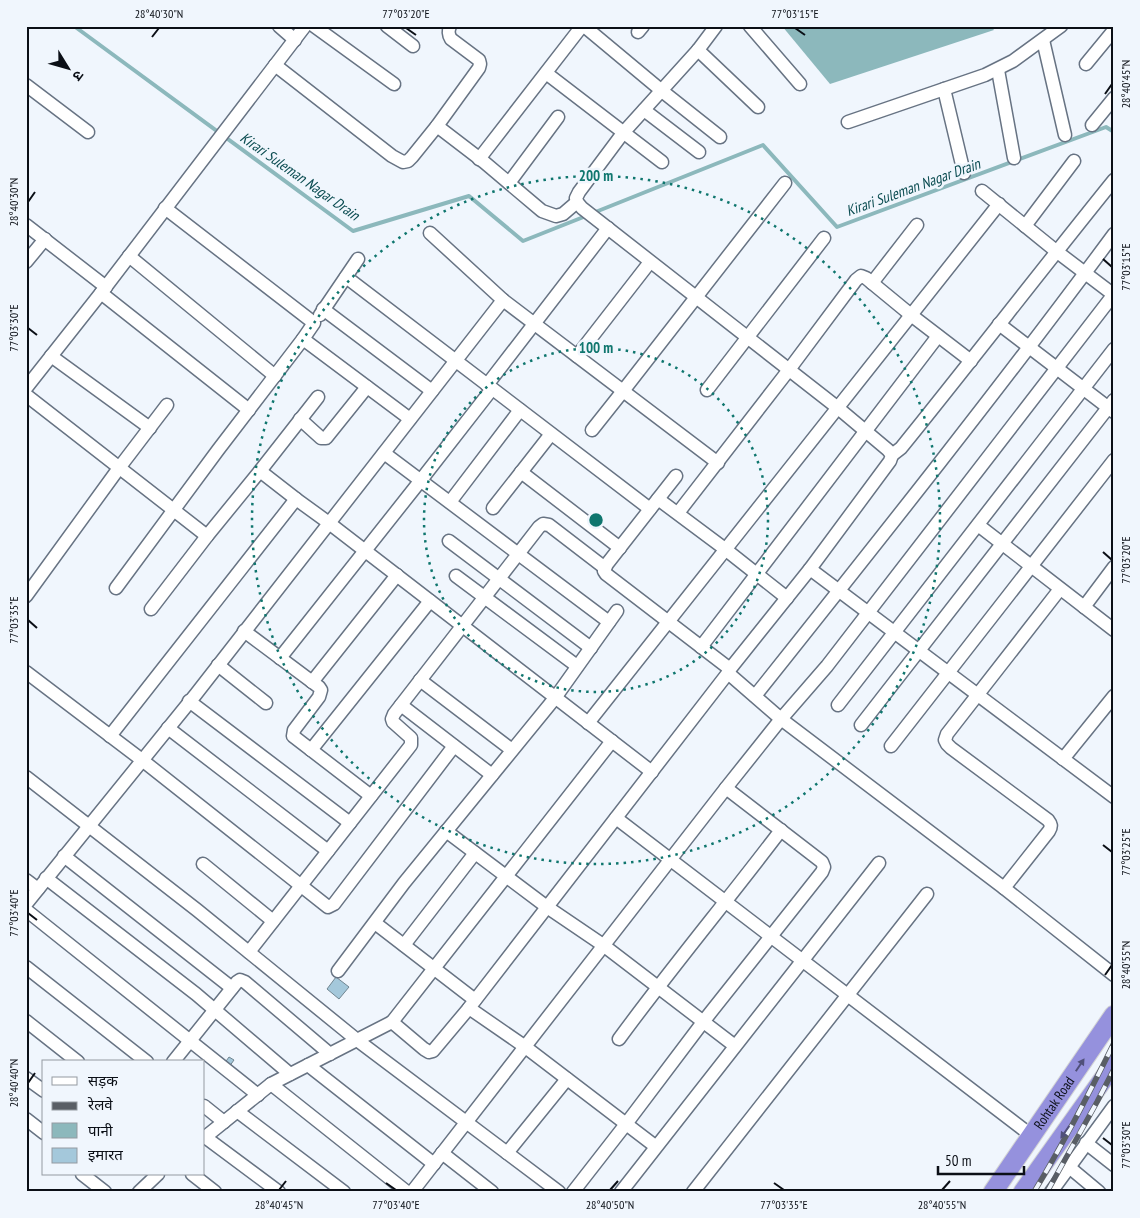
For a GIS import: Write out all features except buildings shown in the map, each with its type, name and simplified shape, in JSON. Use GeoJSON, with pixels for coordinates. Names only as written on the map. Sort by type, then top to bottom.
{"type":"FeatureCollection","features":[{"type":"Feature","properties":{"kind":"highway","name":"Rohtak Road"},"geometry":{"type":"LineString","coordinates":[[993,1192],[1114,1015]]}},
{"type":"Feature","properties":{"kind":"highway","name":"Rohtak Road"},"geometry":{"type":"LineString","coordinates":[[1023,1192],[1114,1064]]}},
{"type":"Feature","properties":{"kind":"street"},"geometry":{"type":"LineString","coordinates":[[279,26],[295,40]]}},
{"type":"Feature","properties":{"kind":"street"},"geometry":{"type":"LineString","coordinates":[[26,388],[305,26]]}},
{"type":"Feature","properties":{"kind":"street"},"geometry":{"type":"LineString","coordinates":[[314,26],[394,84]]}},
{"type":"Feature","properties":{"kind":"street"},"geometry":{"type":"LineString","coordinates":[[387,26],[413,46]]}},
{"type":"Feature","properties":{"kind":"street"},"geometry":{"type":"LineString","coordinates":[[275,65],[392,156],[403,162],[408,161],[479,68],[479,60],[451,39],[448,31],[450,26]]}},
{"type":"Feature","properties":{"kind":"street"},"geometry":{"type":"LineString","coordinates":[[479,159],[583,26],[720,137]]}},
{"type":"Feature","properties":{"kind":"street"},"geometry":{"type":"LineString","coordinates":[[716,26],[698,50],[623,133],[576,198],[579,205],[604,226],[838,408],[892,455]]}},
{"type":"Feature","properties":{"kind":"street"},"geometry":{"type":"LineString","coordinates":[[750,26],[800,84]]}},
{"type":"Feature","properties":{"kind":"street"},"geometry":{"type":"LineString","coordinates":[[848,122],[998,70],[1061,26]]}},
{"type":"Feature","properties":{"kind":"street"},"geometry":{"type":"LineString","coordinates":[[1086,64],[1114,30]]}},
{"type":"Feature","properties":{"kind":"street"},"geometry":{"type":"LineString","coordinates":[[1043,40],[1065,135]]}},
{"type":"Feature","properties":{"kind":"street"},"geometry":{"type":"LineString","coordinates":[[698,50],[758,107]]}},
{"type":"Feature","properties":{"kind":"street"},"geometry":{"type":"LineString","coordinates":[[998,70],[1014,158]]}},
{"type":"Feature","properties":{"kind":"street"},"geometry":{"type":"LineString","coordinates":[[546,73],[662,162]]}},
{"type":"Feature","properties":{"kind":"street"},"geometry":{"type":"LineString","coordinates":[[26,85],[88,132]]}},
{"type":"Feature","properties":{"kind":"street"},"geometry":{"type":"LineString","coordinates":[[944,89],[964,174]]}},
{"type":"Feature","properties":{"kind":"street"},"geometry":{"type":"LineString","coordinates":[[1092,125],[1114,98]]}},
{"type":"Feature","properties":{"kind":"street"},"geometry":{"type":"LineString","coordinates":[[644,110],[699,152]]}},
{"type":"Feature","properties":{"kind":"street"},"geometry":{"type":"LineString","coordinates":[[509,183],[558,117]]}},
{"type":"Feature","properties":{"kind":"street"},"geometry":{"type":"LineString","coordinates":[[436,126],[550,215],[563,214],[579,205]]}},
{"type":"Feature","properties":{"kind":"street"},"geometry":{"type":"LineString","coordinates":[[1025,226],[1074,161]]}},
{"type":"Feature","properties":{"kind":"street"},"geometry":{"type":"LineString","coordinates":[[392,1022],[424,1049],[429,1052],[433,1051],[472,1004],[810,569],[890,461],[892,455],[901,448],[1114,180]]}},
{"type":"Feature","properties":{"kind":"street"},"geometry":{"type":"LineString","coordinates":[[592,430],[785,182]]}},
{"type":"Feature","properties":{"kind":"street"},"geometry":{"type":"LineString","coordinates":[[271,1084],[416,1190],[524,1046],[781,719],[827,666],[1114,295],[982,191]]}},
{"type":"Feature","properties":{"kind":"street"},"geometry":{"type":"LineString","coordinates":[[588,723],[999,204]]}},
{"type":"Feature","properties":{"kind":"street"},"geometry":{"type":"LineString","coordinates":[[165,208],[314,323]]}},
{"type":"Feature","properties":{"kind":"street"},"geometry":{"type":"LineString","coordinates":[[26,225],[249,410]]}},
{"type":"Feature","properties":{"kind":"street"},"geometry":{"type":"LineString","coordinates":[[872,283],[917,225]]}},
{"type":"Feature","properties":{"kind":"street"},"geometry":{"type":"LineString","coordinates":[[280,658],[421,480],[604,226]]}},
{"type":"Feature","properties":{"kind":"street"},"geometry":{"type":"LineString","coordinates":[[430,233],[503,300],[718,463]]}},
{"type":"Feature","properties":{"kind":"street"},"geometry":{"type":"LineString","coordinates":[[755,696],[839,591],[1114,234]]}},
{"type":"Feature","properties":{"kind":"street"},"geometry":{"type":"LineString","coordinates":[[707,390],[824,238]]}},
{"type":"Feature","properties":{"kind":"street"},"geometry":{"type":"LineString","coordinates":[[26,262],[45,239]]}},
{"type":"Feature","properties":{"kind":"street"},"geometry":{"type":"LineString","coordinates":[[129,256],[275,376]]}},
{"type":"Feature","properties":{"kind":"street"},"geometry":{"type":"LineString","coordinates":[[116,588],[303,339],[358,260]]}},
{"type":"Feature","properties":{"kind":"street"},"geometry":{"type":"LineString","coordinates":[[577,356],[650,262]]}},
{"type":"Feature","properties":{"kind":"street"},"geometry":{"type":"LineString","coordinates":[[678,513],[856,280],[861,276],[971,361]]}},
{"type":"Feature","properties":{"kind":"street"},"geometry":{"type":"LineString","coordinates":[[346,277],[650,509]]}},
{"type":"Feature","properties":{"kind":"street"},"geometry":{"type":"LineString","coordinates":[[26,904],[218,665],[503,300]]}},
{"type":"Feature","properties":{"kind":"street"},"geometry":{"type":"LineString","coordinates":[[323,310],[432,391]]}},
{"type":"Feature","properties":{"kind":"street"},"geometry":{"type":"LineString","coordinates":[[861,725],[1112,407],[1083,389],[999,324]]}},
{"type":"Feature","properties":{"kind":"street"},"geometry":{"type":"LineString","coordinates":[[701,647],[938,336]]}},
{"type":"Feature","properties":{"kind":"street"},"geometry":{"type":"LineString","coordinates":[[303,339],[410,419]]}},
{"type":"Feature","properties":{"kind":"street"},"geometry":{"type":"LineString","coordinates":[[838,705],[1114,349]]}},
{"type":"Feature","properties":{"kind":"street"},"geometry":{"type":"LineString","coordinates":[[51,356],[150,428]]}},
{"type":"Feature","properties":{"kind":"street"},"geometry":{"type":"LineString","coordinates":[[300,419],[321,438],[326,438],[367,387]]}},
{"type":"Feature","properties":{"kind":"street"},"geometry":{"type":"LineString","coordinates":[[26,395],[207,536]]}},
{"type":"Feature","properties":{"kind":"street"},"geometry":{"type":"LineString","coordinates":[[151,609],[318,397]]}},
{"type":"Feature","properties":{"kind":"street"},"geometry":{"type":"LineString","coordinates":[[26,596],[167,405]]}},
{"type":"Feature","properties":{"kind":"street"},"geometry":{"type":"LineString","coordinates":[[450,502],[520,410]]}},
{"type":"Feature","properties":{"kind":"street"},"geometry":{"type":"LineString","coordinates":[[493,508],[551,434]]}},
{"type":"Feature","properties":{"kind":"street"},"geometry":{"type":"LineString","coordinates":[[384,453],[609,622]]}},
{"type":"Feature","properties":{"kind":"street"},"geometry":{"type":"LineString","coordinates":[[891,746],[1114,460]]}},
{"type":"Feature","properties":{"kind":"street"},"geometry":{"type":"LineString","coordinates":[[260,471],[652,772]]}},
{"type":"Feature","properties":{"kind":"street"},"geometry":{"type":"LineString","coordinates":[[521,472],[620,548]]}},
{"type":"Feature","properties":{"kind":"street"},"geometry":{"type":"LineString","coordinates":[[676,476],[605,568],[606,574],[701,647],[781,719],[1004,888],[1114,975]]}},
{"type":"Feature","properties":{"kind":"street"},"geometry":{"type":"LineString","coordinates":[[110,736],[296,499]]}},
{"type":"Feature","properties":{"kind":"street"},"geometry":{"type":"LineString","coordinates":[[658,499],[787,598]]}},
{"type":"Feature","properties":{"kind":"street"},"geometry":{"type":"LineString","coordinates":[[249,952],[410,745],[412,742],[411,738],[392,719],[400,705],[539,527],[543,524],[549,525],[605,568]]}},
{"type":"Feature","properties":{"kind":"street"},"geometry":{"type":"LineString","coordinates":[[978,525],[1114,630]]}},
{"type":"Feature","properties":{"kind":"street"},"geometry":{"type":"LineString","coordinates":[[449,541],[591,648]]}},
{"type":"Feature","properties":{"kind":"street"},"geometry":{"type":"LineString","coordinates":[[1084,607],[1114,567]]}},
{"type":"Feature","properties":{"kind":"street"},"geometry":{"type":"LineString","coordinates":[[810,569],[1114,797]]}},
{"type":"Feature","properties":{"kind":"street"},"geometry":{"type":"LineString","coordinates":[[312,682],[397,575]]}},
{"type":"Feature","properties":{"kind":"street"},"geometry":{"type":"LineString","coordinates":[[456,576],[577,666]]}},
{"type":"Feature","properties":{"kind":"street"},"geometry":{"type":"LineString","coordinates":[[1004,888],[1051,827],[1051,823],[947,744],[945,740],[947,734],[1060,589]]}},
{"type":"Feature","properties":{"kind":"street"},"geometry":{"type":"LineString","coordinates":[[311,750],[430,601]]}},
{"type":"Feature","properties":{"kind":"street"},"geometry":{"type":"LineString","coordinates":[[338,971],[404,883],[555,698],[617,611]]}},
{"type":"Feature","properties":{"kind":"street"},"geometry":{"type":"LineString","coordinates":[[244,631],[319,687],[321,690],[320,694],[293,733],[293,736],[371,796]]}},
{"type":"Feature","properties":{"kind":"street"},"geometry":{"type":"LineString","coordinates":[[218,665],[266,703]]}},
{"type":"Feature","properties":{"kind":"street"},"geometry":{"type":"LineString","coordinates":[[26,672],[142,760],[328,907],[334,904],[454,746]]}},
{"type":"Feature","properties":{"kind":"street"},"geometry":{"type":"LineString","coordinates":[[420,680],[512,750]]}},
{"type":"Feature","properties":{"kind":"street"},"geometry":{"type":"LineString","coordinates":[[1063,759],[1114,696]]}},
{"type":"Feature","properties":{"kind":"street"},"geometry":{"type":"LineString","coordinates":[[189,701],[350,823]]}},
{"type":"Feature","properties":{"kind":"street"},"geometry":{"type":"LineString","coordinates":[[400,705],[492,775]]}},
{"type":"Feature","properties":{"kind":"street"},"geometry":{"type":"LineString","coordinates":[[168,728],[328,851]]}},
{"type":"Feature","properties":{"kind":"street"},"geometry":{"type":"LineString","coordinates":[[280,1192],[205,1137],[271,1084],[392,1022],[612,741]]}},
{"type":"Feature","properties":{"kind":"street"},"geometry":{"type":"LineString","coordinates":[[26,777],[249,952],[357,1040],[559,1192]]}},
{"type":"Feature","properties":{"kind":"street"},"geometry":{"type":"LineString","coordinates":[[573,1192],[824,867],[822,862],[726,788]]}},
{"type":"Feature","properties":{"kind":"street"},"geometry":{"type":"LineString","coordinates":[[616,818],[1032,1136]]}},
{"type":"Feature","properties":{"kind":"street"},"geometry":{"type":"LineString","coordinates":[[619,1039],[781,830]]}},
{"type":"Feature","properties":{"kind":"street"},"geometry":{"type":"LineString","coordinates":[[446,831],[547,907],[603,945],[735,1046]]}},
{"type":"Feature","properties":{"kind":"street"},"geometry":{"type":"LineString","coordinates":[[404,945],[475,854]]}},
{"type":"Feature","properties":{"kind":"street"},"geometry":{"type":"LineString","coordinates":[[64,856],[232,988]]}},
{"type":"Feature","properties":{"kind":"street"},"geometry":{"type":"LineString","coordinates":[[621,1192],[655,1146],[879,863]]}},
{"type":"Feature","properties":{"kind":"street"},"geometry":{"type":"LineString","coordinates":[[203,864],[273,921]]}},
{"type":"Feature","properties":{"kind":"street"},"geometry":{"type":"LineString","coordinates":[[46,878],[196,994],[290,1074]]}},
{"type":"Feature","properties":{"kind":"street"},"geometry":{"type":"LineString","coordinates":[[26,880],[38,889]]}},
{"type":"Feature","properties":{"kind":"street"},"geometry":{"type":"LineString","coordinates":[[693,1192],[927,894]]}},
{"type":"Feature","properties":{"kind":"street"},"geometry":{"type":"LineString","coordinates":[[26,910],[258,1095]]}},
{"type":"Feature","properties":{"kind":"street"},"geometry":{"type":"LineString","coordinates":[[374,923],[434,968],[472,1004],[524,1046],[655,1146]]}},
{"type":"Feature","properties":{"kind":"street"},"geometry":{"type":"LineString","coordinates":[[26,966],[144,1060]]}},
{"type":"Feature","properties":{"kind":"street"},"geometry":{"type":"LineString","coordinates":[[175,1060],[240,980],[245,982],[330,1054]]}},
{"type":"Feature","properties":{"kind":"street"},"geometry":{"type":"LineString","coordinates":[[26,1021],[75,1060]]}},
{"type":"Feature","properties":{"kind":"street"},"geometry":{"type":"LineString","coordinates":[[308,1065],[434,1164]]}},
{"type":"Feature","properties":{"kind":"street"},"geometry":{"type":"LineString","coordinates":[[26,1078],[42,1090]]}},
{"type":"Feature","properties":{"kind":"street"},"geometry":{"type":"LineString","coordinates":[[507,1153],[567,1079]]}},
{"type":"Feature","properties":{"kind":"street"},"geometry":{"type":"LineString","coordinates":[[205,1107],[224,1122]]}},
{"type":"Feature","properties":{"kind":"street"},"geometry":{"type":"LineString","coordinates":[[237,1111],[344,1192]]}},
{"type":"Feature","properties":{"kind":"street"},"geometry":{"type":"LineString","coordinates":[[1051,1192],[1086,1143],[1111,1115]]}},
{"type":"Feature","properties":{"kind":"street"},"geometry":{"type":"LineString","coordinates":[[26,1119],[42,1131]]}},
{"type":"Feature","properties":{"kind":"street"},"geometry":{"type":"LineString","coordinates":[[1086,1143],[1114,1164]]}},
{"type":"Feature","properties":{"kind":"street"},"geometry":{"type":"LineString","coordinates":[[442,1153],[492,1192]]}},
{"type":"Feature","properties":{"kind":"street"},"geometry":{"type":"LineString","coordinates":[[1069,1167],[1099,1192]]}},
{"type":"Feature","properties":{"kind":"street"},"geometry":{"type":"LineString","coordinates":[[85,1176],[105,1192]]}},
{"type":"Feature","properties":{"kind":"street"},"geometry":{"type":"LineString","coordinates":[[195,1176],[215,1192]]}},
{"type":"Feature","properties":{"kind":"water"},"geometry":{"type":"Polygon","coordinates":[[[782,26],[991,26],[994,30],[830,84],[782,26]]]}},
{"type":"Feature","properties":{"kind":"waterway","name":"Kirari Suleman Nagar Drain"},"geometry":{"type":"LineString","coordinates":[[74,26],[353,231],[469,196],[523,241],[586,216]]}},
{"type":"Feature","properties":{"kind":"waterway","name":"Kirari Suleman Nagar Drain"},"geometry":{"type":"LineString","coordinates":[[593,213],[763,145],[837,227],[1106,127],[1114,132]]}},
{"type":"Feature","properties":{"kind":"railway"},"geometry":{"type":"LineString","coordinates":[[1034,1192],[1076,1119],[1114,1043]]}},
{"type":"Feature","properties":{"kind":"railway"},"geometry":{"type":"LineString","coordinates":[[1047,1192],[1114,1069]]}}]}
